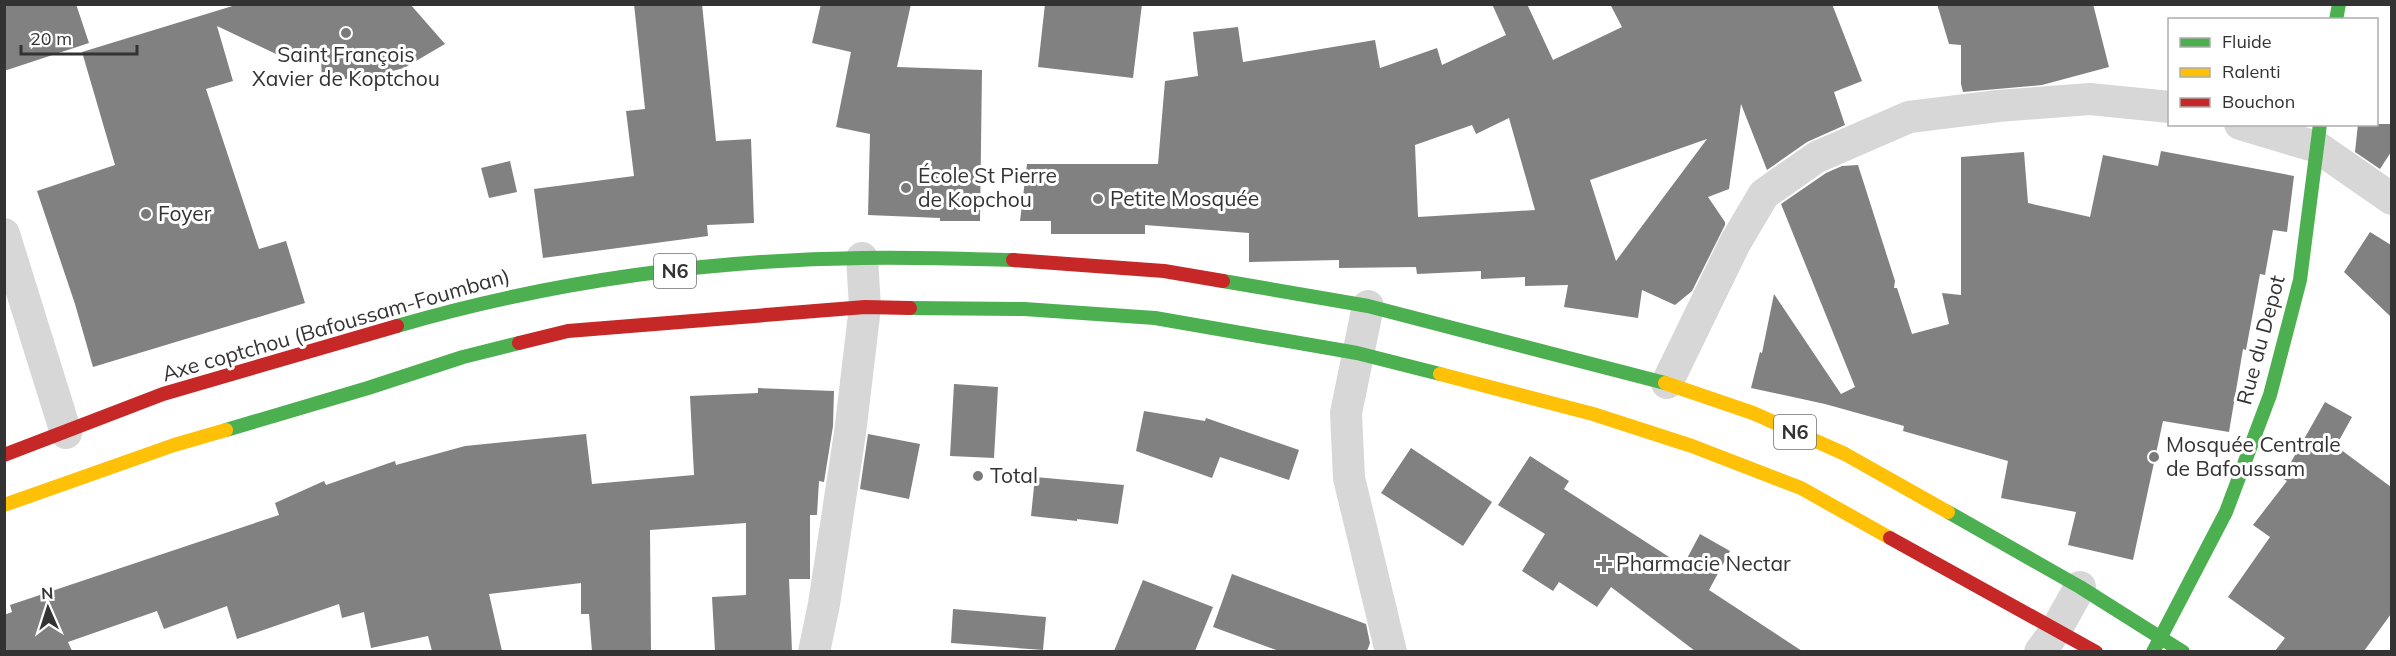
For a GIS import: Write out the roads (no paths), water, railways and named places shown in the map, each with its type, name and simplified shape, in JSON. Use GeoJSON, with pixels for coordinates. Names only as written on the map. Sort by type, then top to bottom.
{"type":"FeatureCollection","features":[{"type":"Feature","properties":{"kind":"main road","name":"Rue du Depot"},"geometry":{"type":"LineString","coordinates":[[2153,651],[2226,512],[2270,395],[2300,280],[2319,136]]}},
{"type":"Feature","properties":{"kind":"main road","name":"Axe coptchou (Bafoussam-Foumban)"},"geometry":{"type":"LineString","coordinates":[[4,455],[163,394],[351,344],[461,307],[568,285],[719,266],[862,258],[1031,260],[1164,271],[1368,306]]}},
{"type":"Feature","properties":{"kind":"main road","name":"N6"},"geometry":{"type":"LineString","coordinates":[[1368,306],[1566,355],[1667,383],[1753,413],[1845,454],[2080,587],[2182,651]]}},
{"type":"Feature","properties":{"kind":"main road","name":"N6"},"geometry":{"type":"LineString","coordinates":[[4,505],[174,445],[366,383],[568,331],[865,307],[1024,309],[1155,318],[1357,353],[1593,414],[1692,446],[1801,488],[2048,641],[2096,651]]}},
{"type":"Feature","properties":{"kind":"street"},"geometry":{"type":"LineString","coordinates":[[1667,383],[1735,243],[1764,194],[1817,157],[1909,117],[1998,106],[2090,99],[2168,107]]}},
{"type":"Feature","properties":{"kind":"street"},"geometry":{"type":"LineString","coordinates":[[2253,126],[2319,136],[2391,199]]}},
{"type":"Feature","properties":{"kind":"street"},"geometry":{"type":"LineString","coordinates":[[4,234],[66,433]]}},
{"type":"Feature","properties":{"kind":"street"},"geometry":{"type":"LineString","coordinates":[[814,651],[824,604],[846,456],[865,307],[862,258]]}},
{"type":"Feature","properties":{"kind":"street"},"geometry":{"type":"LineString","coordinates":[[1368,306],[1346,413],[1349,478],[1391,651]]}},
{"type":"Feature","properties":{"kind":"street"},"geometry":{"type":"LineString","coordinates":[[2048,641],[2080,587]]}},
{"type":"Feature","properties":{"kind":"place","name":"Saint François Xavier de Koptchou"},"geometry":{"type":"Point","coordinates":[346,33]}},
{"type":"Feature","properties":{"kind":"place","name":"École St Pierre de Kopchou"},"geometry":{"type":"Point","coordinates":[906,188]}},
{"type":"Feature","properties":{"kind":"place","name":"Petite Mosquée"},"geometry":{"type":"Point","coordinates":[1098,199]}},
{"type":"Feature","properties":{"kind":"place","name":"Foyer"},"geometry":{"type":"Point","coordinates":[146,214]}},
{"type":"Feature","properties":{"kind":"place","name":"Mosquée Centrale de Bafoussam"},"geometry":{"type":"Point","coordinates":[2154,457]}},
{"type":"Feature","properties":{"kind":"place","name":"Total"},"geometry":{"type":"Point","coordinates":[978,476]}},
{"type":"Feature","properties":{"kind":"place","name":"Pharmacie Nectar"},"geometry":{"type":"Point","coordinates":[1604,564]}}]}
